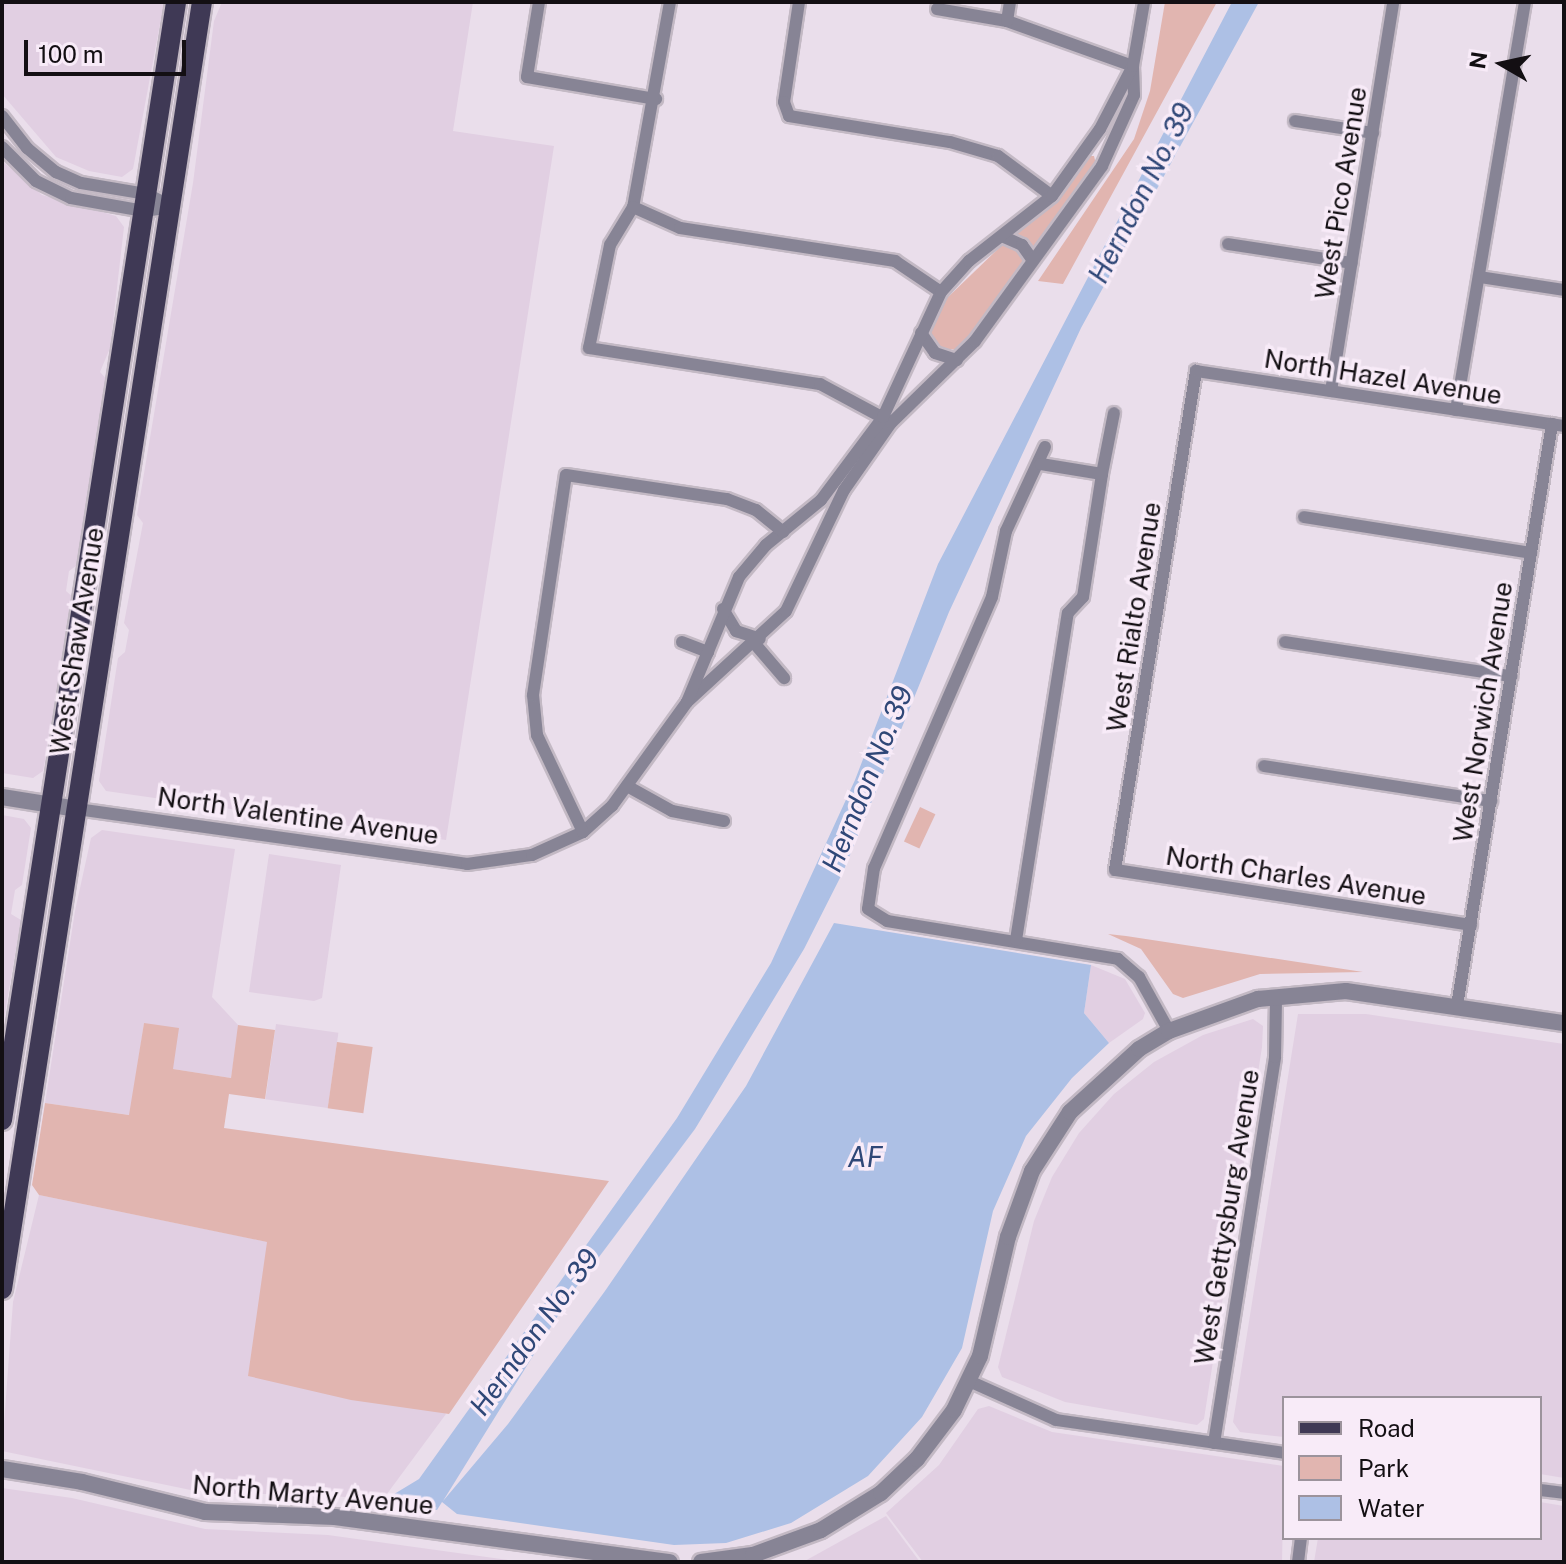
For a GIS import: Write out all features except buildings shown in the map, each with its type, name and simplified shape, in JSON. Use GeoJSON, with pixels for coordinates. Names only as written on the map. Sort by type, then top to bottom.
{"type":"FeatureCollection","features":[{"type":"Feature","properties":{"kind":"main road","name":"West Shaw Avenue"},"geometry":{"type":"LineString","coordinates":[[14,1206],[4,1191],[11,1142],[2,1123],[176,2]]}},
{"type":"Feature","properties":{"kind":"main road"},"geometry":{"type":"LineString","coordinates":[[190,2],[187,21],[197,37]]}},
{"type":"Feature","properties":{"kind":"main road","name":"West Shaw Avenue"},"geometry":{"type":"LineString","coordinates":[[2,1289],[202,2]]}},
{"type":"Feature","properties":{"kind":"main road"},"geometry":{"type":"LineString","coordinates":[[120,368],[124,419],[109,516],[121,533]]}},
{"type":"Feature","properties":{"kind":"street"},"geometry":{"type":"LineString","coordinates":[[539,2],[527,77],[656,99]]}},
{"type":"Feature","properties":{"kind":"street"},"geometry":{"type":"LineString","coordinates":[[670,2],[656,99],[633,207],[610,245],[589,348],[820,384],[887,420]]}},
{"type":"Feature","properties":{"kind":"street"},"geometry":{"type":"LineString","coordinates":[[799,2],[784,102],[789,116],[950,142],[998,156],[1052,196]]}},
{"type":"Feature","properties":{"kind":"street"},"geometry":{"type":"LineString","coordinates":[[1007,21],[1010,2]]}},
{"type":"Feature","properties":{"kind":"street"},"geometry":{"type":"LineString","coordinates":[[783,532],[756,510],[727,499],[566,475],[533,695],[537,735],[583,832],[627,786],[687,702],[723,609],[752,561],[821,500],[887,420],[957,360],[1033,261],[1116,143],[1134,95],[1133,66],[1144,2]]}},
{"type":"Feature","properties":{"kind":"street","name":"West Pico Avenue"},"geometry":{"type":"LineString","coordinates":[[1331,391],[1393,2]]}},
{"type":"Feature","properties":{"kind":"street"},"geometry":{"type":"LineString","coordinates":[[1456,410],[1525,2]]}},
{"type":"Feature","properties":{"kind":"street"},"geometry":{"type":"LineString","coordinates":[[937,9],[1007,21],[1133,66]]}},
{"type":"Feature","properties":{"kind":"street"},"geometry":{"type":"LineString","coordinates":[[687,702],[758,642],[801,587],[844,490],[887,420],[921,333],[941,292],[969,261],[1004,237],[1052,196],[1100,129],[1133,66]]}},
{"type":"Feature","properties":{"kind":"street"},"geometry":{"type":"LineString","coordinates":[[2,116],[27,148],[56,172],[81,183],[146,202]]}},
{"type":"Feature","properties":{"kind":"street"},"geometry":{"type":"LineString","coordinates":[[1295,121],[1373,133]]}},
{"type":"Feature","properties":{"kind":"street"},"geometry":{"type":"LineString","coordinates":[[2,147],[27,174],[60,193],[172,207]]}},
{"type":"Feature","properties":{"kind":"street"},"geometry":{"type":"LineString","coordinates":[[633,207],[680,228],[895,261],[941,292]]}},
{"type":"Feature","properties":{"kind":"street"},"geometry":{"type":"LineString","coordinates":[[1004,237],[1022,245],[1033,261]]}},
{"type":"Feature","properties":{"kind":"street"},"geometry":{"type":"LineString","coordinates":[[1228,244],[1352,263]]}},
{"type":"Feature","properties":{"kind":"street"},"geometry":{"type":"LineString","coordinates":[[1480,277],[1564,290]]}},
{"type":"Feature","properties":{"kind":"street"},"geometry":{"type":"LineString","coordinates":[[921,333],[935,353],[957,360]]}},
{"type":"Feature","properties":{"kind":"street","name":"North Hazel Avenue"},"geometry":{"type":"LineString","coordinates":[[1196,371],[1558,425]]}},
{"type":"Feature","properties":{"kind":"street","name":"West Rialto Avenue"},"geometry":{"type":"LineString","coordinates":[[1115,870],[1196,371]]}},
{"type":"Feature","properties":{"kind":"street"},"geometry":{"type":"LineString","coordinates":[[1016,940],[1068,613],[1083,597],[1114,413]]}},
{"type":"Feature","properties":{"kind":"street","name":"West Norwich Avenue"},"geometry":{"type":"LineString","coordinates":[[1457,1006],[1531,553],[1558,425]]}},
{"type":"Feature","properties":{"kind":"street"},"geometry":{"type":"LineString","coordinates":[[1045,447],[1041,464],[1006,531],[992,597],[874,868],[868,909],[887,921],[1118,959],[1139,977],[1169,1031]]}},
{"type":"Feature","properties":{"kind":"street"},"geometry":{"type":"LineString","coordinates":[[1041,464],[1102,474]]}},
{"type":"Feature","properties":{"kind":"street"},"geometry":{"type":"LineString","coordinates":[[1304,517],[1531,553]]}},
{"type":"Feature","properties":{"kind":"street"},"geometry":{"type":"LineString","coordinates":[[723,609],[736,631],[758,642],[784,678]]}},
{"type":"Feature","properties":{"kind":"street"},"geometry":{"type":"LineString","coordinates":[[682,642],[708,652]]}},
{"type":"Feature","properties":{"kind":"street"},"geometry":{"type":"LineString","coordinates":[[1285,642],[1511,676]]}},
{"type":"Feature","properties":{"kind":"street"},"geometry":{"type":"LineString","coordinates":[[1264,766],[1491,801]]}},
{"type":"Feature","properties":{"kind":"street"},"geometry":{"type":"LineString","coordinates":[[627,786],[672,811],[724,821]]}},
{"type":"Feature","properties":{"kind":"street","name":"North Valentine Avenue"},"geometry":{"type":"LineString","coordinates":[[2,797],[475,864],[532,855],[583,832]]}},
{"type":"Feature","properties":{"kind":"street","name":"North Charles Avenue"},"geometry":{"type":"LineString","coordinates":[[1115,870],[1471,925]]}},
{"type":"Feature","properties":{"kind":"street"},"geometry":{"type":"LineString","coordinates":[[701,1562],[753,1555],[798,1540],[863,1505],[917,1459],[969,1381],[990,1329],[1015,1213],[1045,1148],[1097,1083],[1169,1031],[1276,997],[1346,991],[1564,1023]]}},
{"type":"Feature","properties":{"kind":"street","name":"West Gettysburg Avenue"},"geometry":{"type":"LineString","coordinates":[[1214,1443],[1275,1057],[1276,997]]}},
{"type":"Feature","properties":{"kind":"street"},"geometry":{"type":"LineString","coordinates":[[969,1381],[1056,1420],[1282,1453]]}},
{"type":"Feature","properties":{"kind":"street","name":"North Marty Avenue"},"geometry":{"type":"LineString","coordinates":[[2,1469],[82,1482],[205,1512],[335,1517],[670,1562]]}},
{"type":"Feature","properties":{"kind":"street"},"geometry":{"type":"LineString","coordinates":[[1542,1490],[1564,1493]]}},
{"type":"Feature","properties":{"kind":"street"},"geometry":{"type":"LineString","coordinates":[[1298,1562],[1301,1540]]}},
{"type":"Feature","properties":{"kind":"shaded area"},"geometry":{"type":"Polygon","coordinates":[[[2,2],[164,2],[133,169],[122,177],[89,171],[56,157],[2,94],[2,2]]]}},
{"type":"Feature","properties":{"kind":"shaded area"},"geometry":{"type":"Polygon","coordinates":[[[222,2],[473,2],[453,131],[554,146],[446,840],[106,791],[99,781],[118,658],[125,652],[129,630],[124,623],[143,523],[137,515],[193,183],[214,21],[222,2]]]}},
{"type":"Feature","properties":{"kind":"shaded area"},"geometry":{"type":"Polygon","coordinates":[[[2,161],[42,195],[116,216],[124,227],[110,348],[100,372],[109,382],[76,566],[69,571],[66,591],[75,599],[43,771],[33,778],[2,773],[2,161]]]}},
{"type":"Feature","properties":{"kind":"shaded area"},"geometry":{"type":"Polygon","coordinates":[[[2,815],[24,819],[31,828],[22,885],[15,890],[11,914],[21,920],[2,1030],[2,815]]]}},
{"type":"Feature","properties":{"kind":"shaded area"},"geometry":{"type":"Polygon","coordinates":[[[102,830],[235,849],[212,997],[239,1026],[231,1078],[173,1069],[144,1023],[130,1115],[45,1103],[75,911],[91,838],[102,830]]]}},
{"type":"Feature","properties":{"kind":"shaded area"},"geometry":{"type":"Polygon","coordinates":[[[269,854],[341,865],[322,998],[314,1001],[249,992],[269,854]]]}},
{"type":"Feature","properties":{"kind":"shaded area"},"geometry":{"type":"Polygon","coordinates":[[[1091,965],[1125,979],[1145,1013],[1143,1019],[1109,1043],[1084,1013],[1091,965]]]}},
{"type":"Feature","properties":{"kind":"shaded area"},"geometry":{"type":"Polygon","coordinates":[[[1298,1014],[1366,1014],[1564,1044],[1564,1478],[1542,1474],[1542,1396],[1282,1396],[1282,1437],[1240,1432],[1233,1422],[1298,1014]]]}},
{"type":"Feature","properties":{"kind":"shaded area"},"geometry":{"type":"Polygon","coordinates":[[[1253,1019],[1263,1026],[1262,1047],[1204,1419],[1197,1425],[1065,1402],[1002,1377],[998,1367],[1034,1221],[1052,1177],[1079,1133],[1114,1094],[1154,1062],[1203,1035],[1253,1019]]]}},
{"type":"Feature","properties":{"kind":"shaded area"},"geometry":{"type":"Polygon","coordinates":[[[276,1024],[338,1033],[328,1108],[265,1099],[276,1024]]]}},
{"type":"Feature","properties":{"kind":"shaded area"},"geometry":{"type":"Polygon","coordinates":[[[39,1195],[268,1242],[446,1414],[381,1502],[322,1494],[210,1494],[2,1451],[13,1302],[39,1195]]]}},
{"type":"Feature","properties":{"kind":"shaded area"},"geometry":{"type":"Polygon","coordinates":[[[989,1406],[1052,1432],[1282,1466],[1282,1562],[923,1562],[886,1513],[939,1465],[978,1409],[989,1406]]]}},
{"type":"Feature","properties":{"kind":"shaded area"},"geometry":{"type":"Polygon","coordinates":[[[2,1488],[72,1498],[205,1529],[328,1535],[522,1562],[2,1562],[2,1488]]]}},
{"type":"Feature","properties":{"kind":"shaded area"},"geometry":{"type":"Polygon","coordinates":[[[1542,1502],[1564,1506],[1564,1562],[1314,1562],[1318,1540],[1542,1540],[1542,1502]]]}},
{"type":"Feature","properties":{"kind":"shaded area"},"geometry":{"type":"Polygon","coordinates":[[[886,1516],[920,1562],[803,1562],[886,1516]]]}},
{"type":"Feature","properties":{"kind":"green space"},"geometry":{"type":"Polygon","coordinates":[[[1165,2],[1217,2],[1063,284],[1038,281],[1134,139],[1150,91],[1165,2]]]}},
{"type":"Feature","properties":{"kind":"green space"},"geometry":{"type":"Polygon","coordinates":[[[1087,156],[1094,156],[1096,164],[1035,251],[1015,235],[1055,199],[1087,156]]]}},
{"type":"Feature","properties":{"kind":"green space"},"geometry":{"type":"Polygon","coordinates":[[[1002,245],[1017,249],[1025,262],[958,350],[937,348],[928,329],[945,300],[1002,245]]]}},
{"type":"Feature","properties":{"kind":"green space"},"geometry":{"type":"Polygon","coordinates":[[[920,807],[935,814],[919,849],[904,841],[920,807]]]}},
{"type":"Feature","properties":{"kind":"green space"},"geometry":{"type":"Polygon","coordinates":[[[1108,934],[1363,972],[1260,974],[1183,998],[1173,994],[1141,949],[1108,934]]]}},
{"type":"Feature","properties":{"kind":"green space"},"geometry":{"type":"Polygon","coordinates":[[[144,1023],[179,1028],[173,1069],[231,1078],[238,1025],[275,1030],[265,1099],[229,1094],[224,1128],[609,1181],[449,1414],[351,1400],[248,1376],[267,1242],[39,1195],[32,1185],[45,1103],[129,1115],[144,1023]]]}},
{"type":"Feature","properties":{"kind":"green space"},"geometry":{"type":"Polygon","coordinates":[[[337,1042],[373,1047],[363,1113],[328,1108],[337,1042]]]}},
{"type":"Feature","properties":{"kind":"water"},"geometry":{"type":"Polygon","coordinates":[[[1232,2],[1259,2],[1081,328],[949,612],[843,872],[804,949],[695,1129],[572,1293],[443,1501],[508,1424],[605,1291],[746,1086],[834,923],[1091,965],[1084,1013],[1109,1043],[1072,1078],[1026,1136],[993,1211],[962,1348],[922,1417],[868,1476],[791,1523],[726,1543],[674,1545],[457,1514],[442,1502],[437,1510],[381,1502],[419,1479],[677,1118],[771,963],[855,780],[938,564],[1232,2]]]}},
{"type":"Feature","properties":{"kind":"water label","name":"Herndon No. 39"},"geometry":{"type":"Point","coordinates":[1141,193]}},
{"type":"Feature","properties":{"kind":"water label","name":"Herndon No. 39"},"geometry":{"type":"Point","coordinates":[867,779]}},
{"type":"Feature","properties":{"kind":"water label","name":"AF"},"geometry":{"type":"Point","coordinates":[865,1157]}},
{"type":"Feature","properties":{"kind":"water label","name":"Herndon No. 39"},"geometry":{"type":"Point","coordinates":[534,1332]}}]}
